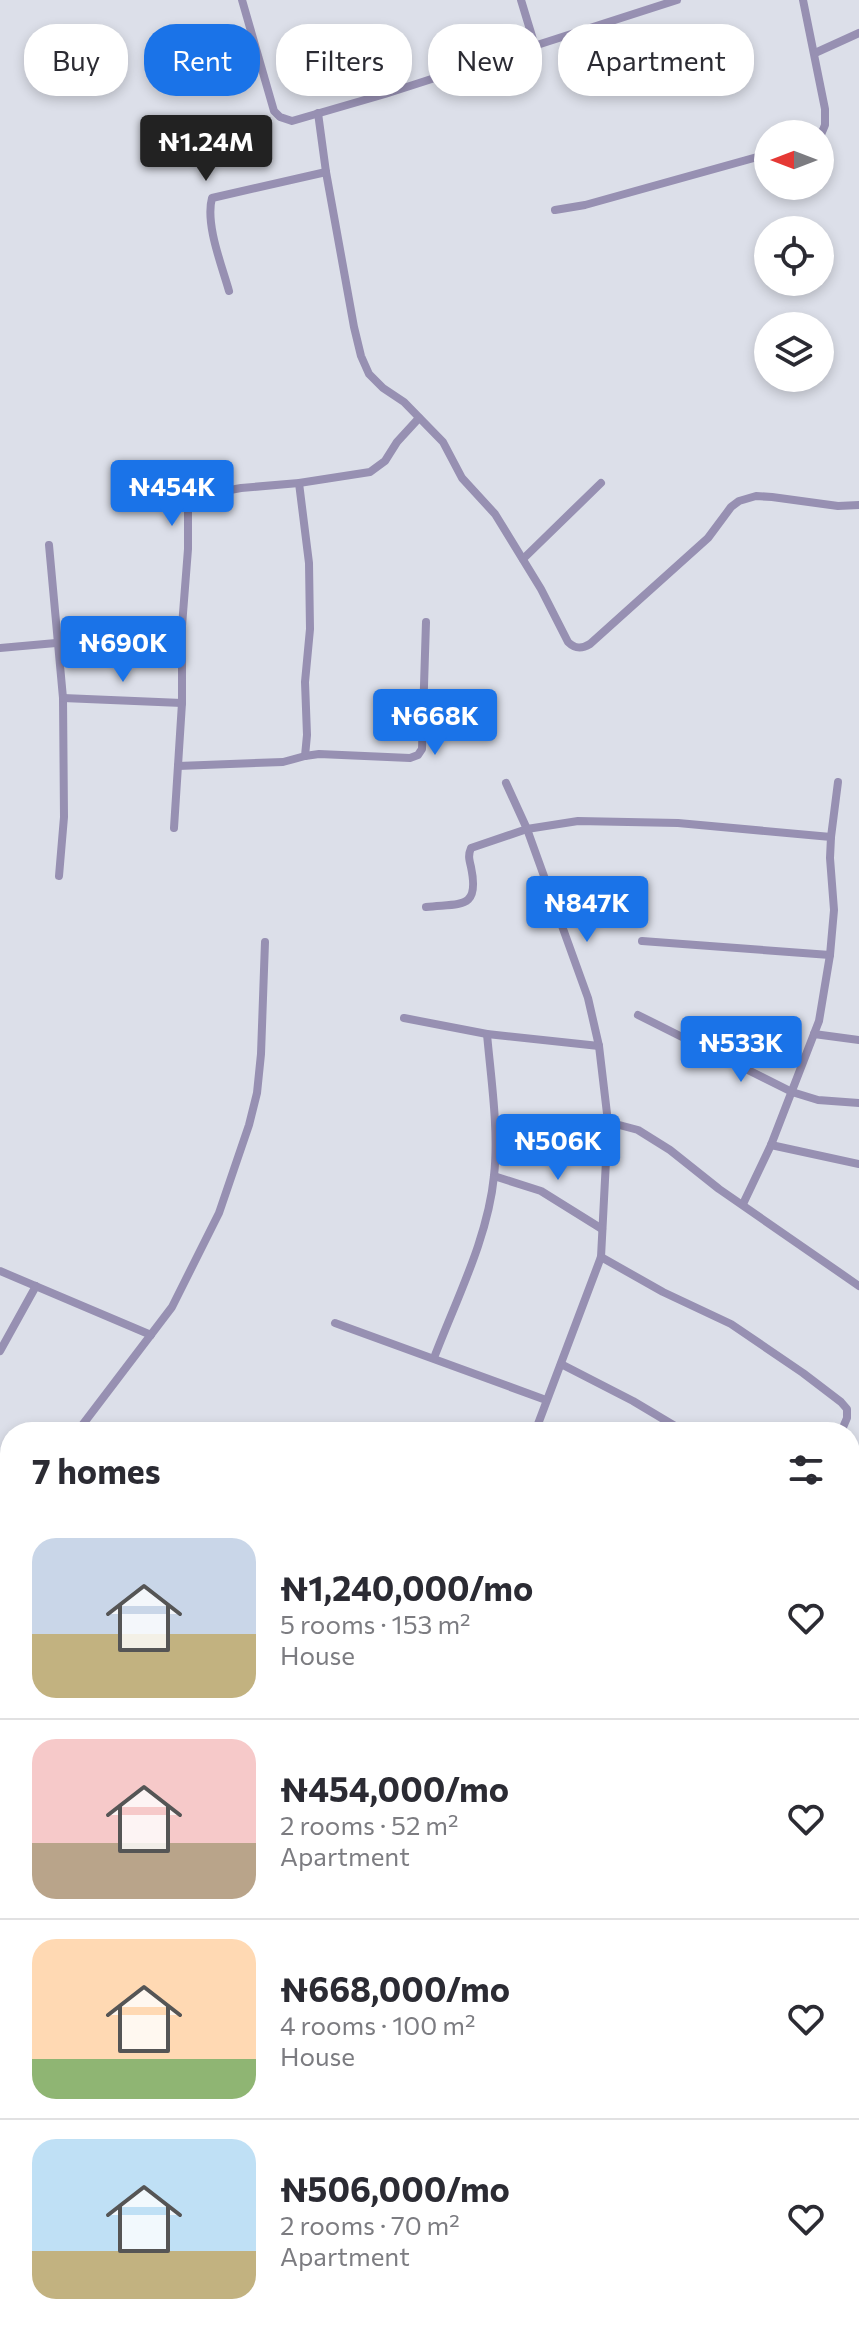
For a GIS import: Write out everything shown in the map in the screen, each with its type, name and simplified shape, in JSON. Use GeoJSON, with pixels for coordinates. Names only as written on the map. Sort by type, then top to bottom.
{"type":"FeatureCollection","features":[{"type":"Feature","properties":{"kind":"street"},"geometry":{"type":"LineString","coordinates":[[242,0],[274,111],[280,117],[292,121],[428,79]]}},
{"type":"Feature","properties":{"kind":"street"},"geometry":{"type":"LineString","coordinates":[[521,0],[528,24]]}},
{"type":"Feature","properties":{"kind":"street"},"geometry":{"type":"LineString","coordinates":[[542,44],[677,0]]}},
{"type":"Feature","properties":{"kind":"street"},"geometry":{"type":"LineString","coordinates":[[803,0],[825,120]]}},
{"type":"Feature","properties":{"kind":"street"},"geometry":{"type":"LineString","coordinates":[[815,53],[859,33]]}},
{"type":"Feature","properties":{"kind":"street"},"geometry":{"type":"LineString","coordinates":[[318,113],[326,172],[361,356],[369,374],[404,402],[443,442],[462,478],[495,514],[541,589],[568,642],[578,648],[590,644],[704,541],[739,501],[756,496],[838,506],[859,505]]}},
{"type":"Feature","properties":{"kind":"street"},"geometry":{"type":"LineString","coordinates":[[555,210],[585,205],[754,158]]}},
{"type":"Feature","properties":{"kind":"street"},"geometry":{"type":"LineString","coordinates":[[229,291],[211,225],[212,198],[326,172]]}},
{"type":"Feature","properties":{"kind":"street"},"geometry":{"type":"LineString","coordinates":[[174,828],[190,502],[197,495],[361,474],[379,467],[419,418]]}},
{"type":"Feature","properties":{"kind":"street"},"geometry":{"type":"LineString","coordinates":[[299,483],[309,563],[305,756]]}},
{"type":"Feature","properties":{"kind":"street"},"geometry":{"type":"LineString","coordinates":[[523,559],[601,483]]}},
{"type":"Feature","properties":{"kind":"street"},"geometry":{"type":"LineString","coordinates":[[49,545],[63,698],[64,817],[59,876]]}},
{"type":"Feature","properties":{"kind":"street"},"geometry":{"type":"LineString","coordinates":[[178,766],[283,762],[319,754],[410,758],[418,755],[422,749],[426,622]]}},
{"type":"Feature","properties":{"kind":"street"},"geometry":{"type":"LineString","coordinates":[[0,648],[56,643]]}},
{"type":"Feature","properties":{"kind":"street"},"geometry":{"type":"LineString","coordinates":[[63,698],[182,703]]}},
{"type":"Feature","properties":{"kind":"street"},"geometry":{"type":"LineString","coordinates":[[743,1204],[771,1145],[819,1021],[834,910],[830,858],[838,782]]}},
{"type":"Feature","properties":{"kind":"street"},"geometry":{"type":"LineString","coordinates":[[506,783],[527,829],[588,998],[599,1046],[608,1122],[601,1257],[538,1422]]}},
{"type":"Feature","properties":{"kind":"street"},"geometry":{"type":"LineString","coordinates":[[426,907],[469,900],[475,885],[469,855],[471,848],[527,829],[578,821],[665,822],[831,837]]}},
{"type":"Feature","properties":{"kind":"street"},"geometry":{"type":"LineString","coordinates":[[642,941],[830,955]]}},
{"type":"Feature","properties":{"kind":"street"},"geometry":{"type":"LineString","coordinates":[[85,1422],[172,1307],[219,1213],[257,1093],[265,942]]}},
{"type":"Feature","properties":{"kind":"street"},"geometry":{"type":"LineString","coordinates":[[638,1015],[792,1092],[818,1100],[859,1103]]}},
{"type":"Feature","properties":{"kind":"street"},"geometry":{"type":"LineString","coordinates":[[404,1018],[487,1034],[599,1046]]}},
{"type":"Feature","properties":{"kind":"street"},"geometry":{"type":"LineString","coordinates":[[434,1358],[474,1257],[494,1176],[494,1105],[487,1034]]}},
{"type":"Feature","properties":{"kind":"street"},"geometry":{"type":"LineString","coordinates":[[814,1034],[859,1040]]}},
{"type":"Feature","properties":{"kind":"street"},"geometry":{"type":"LineString","coordinates":[[608,1122],[638,1130],[670,1150],[719,1189],[859,1286]]}},
{"type":"Feature","properties":{"kind":"street"},"geometry":{"type":"LineString","coordinates":[[771,1145],[859,1164]]}},
{"type":"Feature","properties":{"kind":"street"},"geometry":{"type":"LineString","coordinates":[[494,1176],[541,1191],[602,1229]]}},
{"type":"Feature","properties":{"kind":"street"},"geometry":{"type":"LineString","coordinates":[[601,1257],[663,1292],[731,1324],[841,1402],[847,1409],[845,1422]]}},
{"type":"Feature","properties":{"kind":"street"},"geometry":{"type":"LineString","coordinates":[[0,1271],[151,1335]]}},
{"type":"Feature","properties":{"kind":"street"},"geometry":{"type":"LineString","coordinates":[[0,1351],[36,1286]]}},
{"type":"Feature","properties":{"kind":"street"},"geometry":{"type":"LineString","coordinates":[[335,1323],[546,1400]]}},
{"type":"Feature","properties":{"kind":"street"},"geometry":{"type":"LineString","coordinates":[[561,1364],[668,1422]]}}]}
